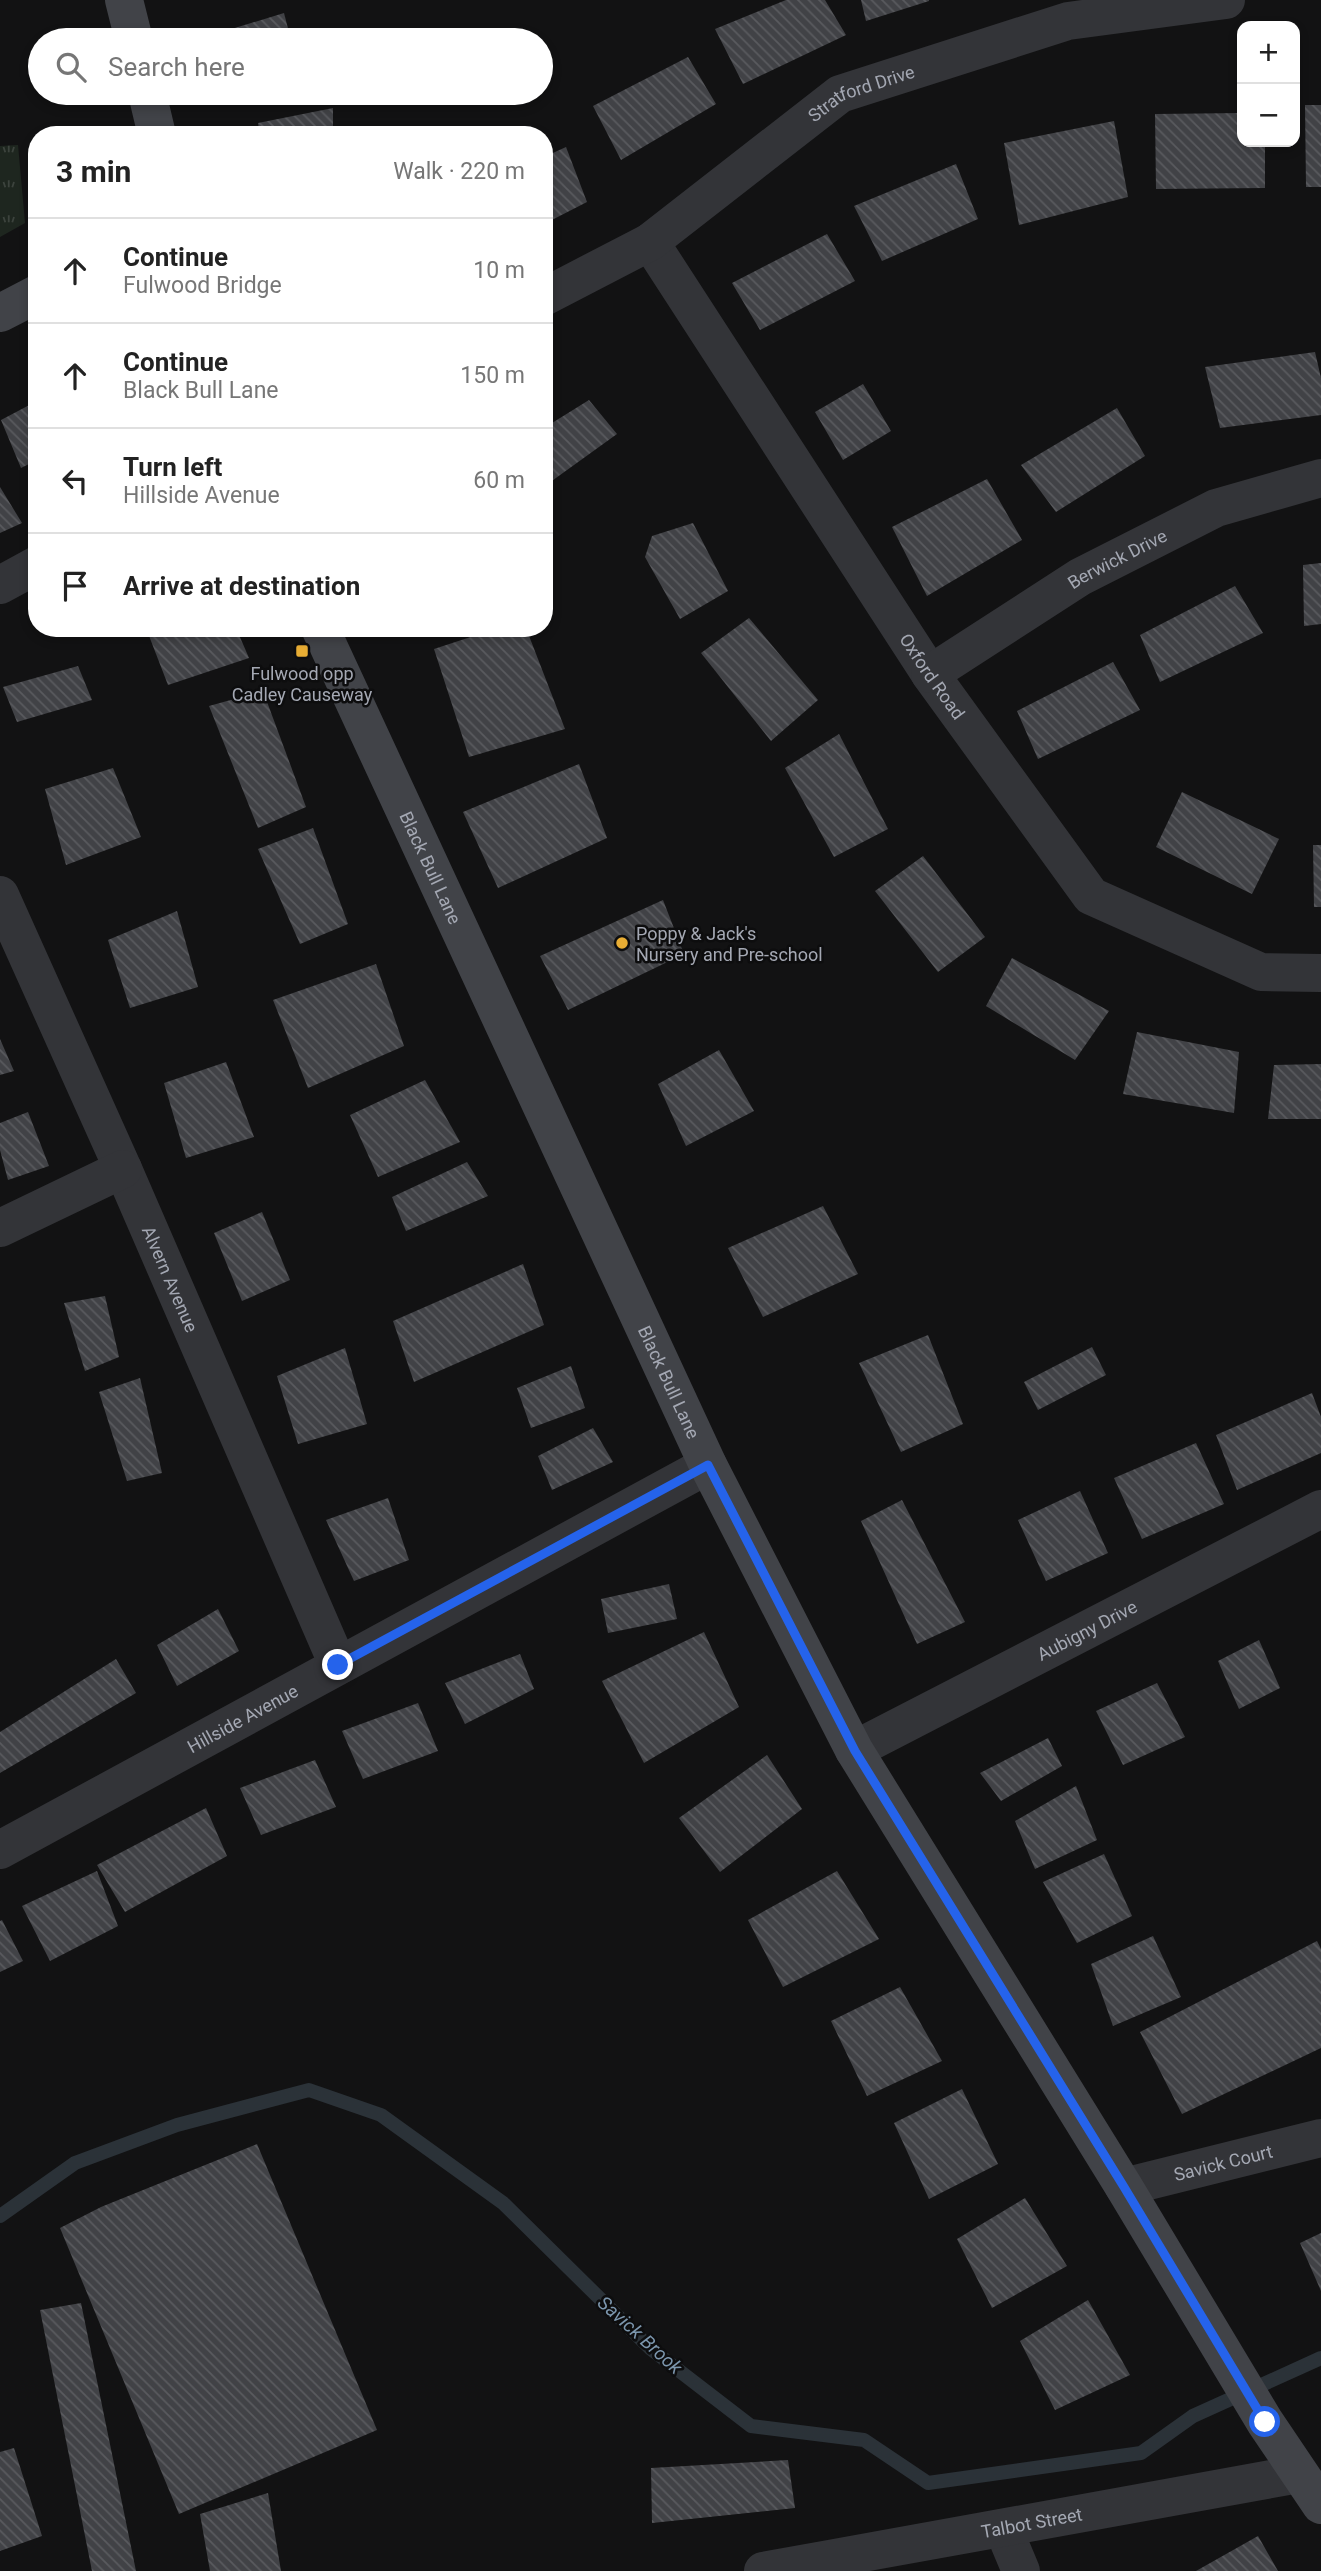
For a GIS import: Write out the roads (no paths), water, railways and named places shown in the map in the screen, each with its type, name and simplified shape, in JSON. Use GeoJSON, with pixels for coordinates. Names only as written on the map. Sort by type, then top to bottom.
{"type":"FeatureCollection","features":[{"type":"Feature","properties":{"kind":"street"},"geometry":{"type":"LineString","coordinates":[[124,0],[131,28]]}},
{"type":"Feature","properties":{"kind":"street","name":"Stratford Drive"},"geometry":{"type":"LineString","coordinates":[[553,292],[650,242],[840,94],[1068,21],[1226,0]]}},
{"type":"Feature","properties":{"kind":"street"},"geometry":{"type":"LineString","coordinates":[[150,105],[155,126]]}},
{"type":"Feature","properties":{"kind":"street","name":"Oxford Road"},"geometry":{"type":"LineString","coordinates":[[650,242],[930,674],[1091,896],[1261,972],[1321,973]]}},
{"type":"Feature","properties":{"kind":"street"},"geometry":{"type":"LineString","coordinates":[[0,313],[28,299]]}},
{"type":"Feature","properties":{"kind":"street","name":"Berwick Drive"},"geometry":{"type":"LineString","coordinates":[[930,674],[1080,577],[1216,508],[1321,478]]}},
{"type":"Feature","properties":{"kind":"street"},"geometry":{"type":"LineString","coordinates":[[0,585],[28,570]]}},
{"type":"Feature","properties":{"kind":"street","name":"Black Bull Lane"},"geometry":{"type":"LineString","coordinates":[[324,637],[708,1465],[855,1751],[1299,2474]]}},
{"type":"Feature","properties":{"kind":"street","name":"Alvern Avenue"},"geometry":{"type":"LineString","coordinates":[[0,895],[123,1169],[338,1665]]}},
{"type":"Feature","properties":{"kind":"street"},"geometry":{"type":"LineString","coordinates":[[0,1228],[123,1169]]}},
{"type":"Feature","properties":{"kind":"street","name":"Hillside Avenue"},"geometry":{"type":"LineString","coordinates":[[0,1850],[708,1465]]}},
{"type":"Feature","properties":{"kind":"street","name":"Aubigny Drive"},"geometry":{"type":"LineString","coordinates":[[855,1751],[1321,1509]]}},
{"type":"Feature","properties":{"kind":"street","name":"Savick Court"},"geometry":{"type":"LineString","coordinates":[[1124,2187],[1321,2138]]}},
{"type":"Feature","properties":{"kind":"street"},"geometry":{"type":"LineString","coordinates":[[1299,2474],[1321,2505]]}},
{"type":"Feature","properties":{"kind":"street","name":"Talbot Street"},"geometry":{"type":"LineString","coordinates":[[763,2571],[1299,2474]]}},
{"type":"Feature","properties":{"kind":"street"},"geometry":{"type":"LineString","coordinates":[[1003,2528],[1021,2571]]}},
{"type":"Feature","properties":{"kind":"waterway","name":"Savick Brook"},"geometry":{"type":"LineString","coordinates":[[0,2216],[75,2163],[177,2125],[309,2090],[381,2115],[503,2203],[651,2349],[751,2426],[864,2440],[928,2483],[1141,2453],[1193,2416],[1321,2358]]}},
{"type":"Feature","properties":{"kind":"place","name":"Fulwood opp Cadley Causeway"},"geometry":{"type":"Point","coordinates":[302,651]}},
{"type":"Feature","properties":{"kind":"place","name":"Poppy & Jack's Nursery and Pre-school"},"geometry":{"type":"Point","coordinates":[622,943]}}]}
